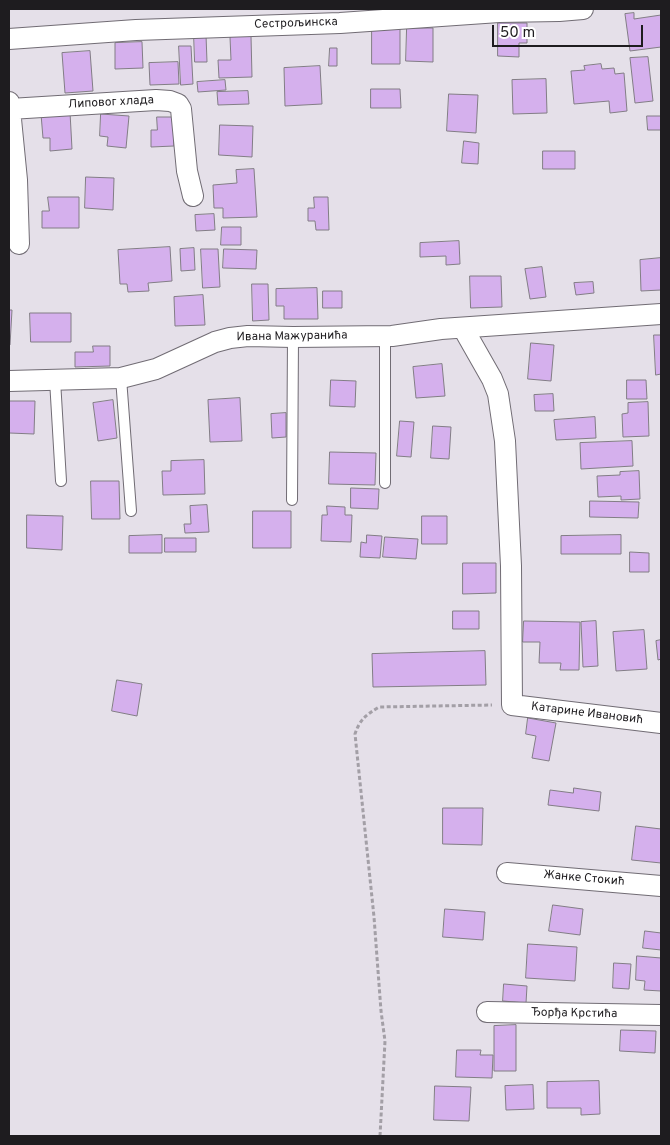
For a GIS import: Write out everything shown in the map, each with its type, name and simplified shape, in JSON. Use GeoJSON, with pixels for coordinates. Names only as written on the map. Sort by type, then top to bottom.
{"type":"FeatureCollection","features":[{"type":"Feature","properties":{"kind":"street","name":"Сестрољинска"},"geometry":{"type":"LineString","coordinates":[[9,40],[136,30],[340,23],[499,10],[559,11],[583,9]]}},
{"type":"Feature","properties":{"kind":"street","name":"Липовог хлада"},"geometry":{"type":"LineString","coordinates":[[10,105],[156,100],[170,101],[178,104],[181,109],[187,171],[193,196]]}},
{"type":"Feature","properties":{"kind":"street"},"geometry":{"type":"LineString","coordinates":[[10,105],[17,180],[19,244]]}},
{"type":"Feature","properties":{"kind":"street","name":"Ивана Мажуранића"},"geometry":{"type":"LineString","coordinates":[[9,381],[121,378],[156,369],[215,342],[248,336],[385,336],[441,329],[661,314]]}},
{"type":"Feature","properties":{"kind":"street"},"geometry":{"type":"LineString","coordinates":[[463,328],[483,362],[498,394],[505,441],[511,566],[512,704]]}},
{"type":"Feature","properties":{"kind":"street","name":"Катарине Ивановић"},"geometry":{"type":"LineString","coordinates":[[512,704],[661,723]]}},
{"type":"Feature","properties":{"kind":"street","name":"Жанке Стокић"},"geometry":{"type":"LineString","coordinates":[[507,873],[661,886]]}},
{"type":"Feature","properties":{"kind":"street","name":"Ђорђа Крстића"},"geometry":{"type":"LineString","coordinates":[[487,1012],[661,1015]]}},
{"type":"Feature","properties":{"kind":"lane"},"geometry":{"type":"LineString","coordinates":[[385,336],[385,483]]}},
{"type":"Feature","properties":{"kind":"lane"},"geometry":{"type":"LineString","coordinates":[[292,500],[293,337]]}},
{"type":"Feature","properties":{"kind":"lane"},"geometry":{"type":"LineString","coordinates":[[121,378],[131,511]]}},
{"type":"Feature","properties":{"kind":"lane"},"geometry":{"type":"LineString","coordinates":[[55,380],[61,482]]}},
{"type":"Feature","properties":{"kind":"path"},"geometry":{"type":"LineString","coordinates":[[380,1136],[385,1041],[355,734],[358,724],[368,714],[380,708],[512,704]]}},
{"type":"Feature","properties":{"kind":"building"},"geometry":{"type":"Polygon","coordinates":[[[634,13],[634,19],[661,15],[661,47],[630,51],[625,14],[634,13]]]}},
{"type":"Feature","properties":{"kind":"building"},"geometry":{"type":"Polygon","coordinates":[[[498,23],[527,23],[527,43],[519,43],[519,57],[498,56],[498,23]]]}},
{"type":"Feature","properties":{"kind":"building"},"geometry":{"type":"Polygon","coordinates":[[[372,27],[400,27],[400,64],[372,64],[372,27]]]}},
{"type":"Feature","properties":{"kind":"building"},"geometry":{"type":"Polygon","coordinates":[[[407,28],[433,28],[433,62],[406,61],[407,28]]]}},
{"type":"Feature","properties":{"kind":"building"},"geometry":{"type":"Polygon","coordinates":[[[194,35],[206,35],[207,62],[195,62],[194,35]]]}},
{"type":"Feature","properties":{"kind":"building"},"geometry":{"type":"Polygon","coordinates":[[[251,36],[252,77],[219,78],[218,60],[231,60],[230,37],[251,36]]]}},
{"type":"Feature","properties":{"kind":"building"},"geometry":{"type":"Polygon","coordinates":[[[142,42],[143,68],[115,69],[115,43],[142,42]]]}},
{"type":"Feature","properties":{"kind":"building"},"geometry":{"type":"Polygon","coordinates":[[[179,46],[191,46],[193,84],[181,85],[179,46]]]}},
{"type":"Feature","properties":{"kind":"building"},"geometry":{"type":"Polygon","coordinates":[[[330,48],[337,48],[337,66],[329,66],[330,48]]]}},
{"type":"Feature","properties":{"kind":"building"},"geometry":{"type":"Polygon","coordinates":[[[90,51],[93,91],[65,93],[62,53],[90,51]]]}},
{"type":"Feature","properties":{"kind":"building"},"geometry":{"type":"Polygon","coordinates":[[[648,57],[653,101],[635,103],[630,58],[648,57]]]}},
{"type":"Feature","properties":{"kind":"building"},"geometry":{"type":"Polygon","coordinates":[[[178,62],[179,84],[150,85],[149,63],[178,62]]]}},
{"type":"Feature","properties":{"kind":"building"},"geometry":{"type":"Polygon","coordinates":[[[601,64],[602,69],[614,68],[615,74],[624,73],[627,111],[610,113],[609,101],[574,104],[571,71],[585,70],[584,66],[601,64]]]}},
{"type":"Feature","properties":{"kind":"building"},"geometry":{"type":"Polygon","coordinates":[[[320,66],[322,104],[285,106],[284,68],[320,66]]]}},
{"type":"Feature","properties":{"kind":"building"},"geometry":{"type":"Polygon","coordinates":[[[546,79],[547,113],[513,114],[512,80],[546,79]]]}},
{"type":"Feature","properties":{"kind":"building"},"geometry":{"type":"Polygon","coordinates":[[[225,80],[226,90],[198,92],[197,82],[225,80]]]}},
{"type":"Feature","properties":{"kind":"building"},"geometry":{"type":"Polygon","coordinates":[[[371,89],[400,89],[401,108],[371,108],[371,89]]]}},
{"type":"Feature","properties":{"kind":"building"},"geometry":{"type":"Polygon","coordinates":[[[248,91],[249,104],[218,105],[217,92],[248,91]]]}},
{"type":"Feature","properties":{"kind":"building"},"geometry":{"type":"Polygon","coordinates":[[[449,94],[478,95],[476,133],[447,131],[449,94]]]}},
{"type":"Feature","properties":{"kind":"building"},"geometry":{"type":"Polygon","coordinates":[[[70,112],[72,149],[50,151],[50,138],[43,138],[41,114],[70,112]]]}},
{"type":"Feature","properties":{"kind":"building"},"geometry":{"type":"Polygon","coordinates":[[[101,114],[129,116],[126,148],[107,146],[108,137],[100,136],[101,114]]]}},
{"type":"Feature","properties":{"kind":"building"},"geometry":{"type":"Polygon","coordinates":[[[647,116],[661,116],[661,130],[648,130],[647,116]]]}},
{"type":"Feature","properties":{"kind":"building"},"geometry":{"type":"Polygon","coordinates":[[[157,117],[173,117],[174,146],[151,147],[151,130],[157,130],[157,117]]]}},
{"type":"Feature","properties":{"kind":"building"},"geometry":{"type":"Polygon","coordinates":[[[220,125],[253,126],[252,157],[219,155],[220,125]]]}},
{"type":"Feature","properties":{"kind":"building"},"geometry":{"type":"Polygon","coordinates":[[[464,141],[479,143],[478,164],[462,163],[464,141]]]}},
{"type":"Feature","properties":{"kind":"building"},"geometry":{"type":"Polygon","coordinates":[[[543,151],[575,151],[575,169],[543,169],[543,151]]]}},
{"type":"Feature","properties":{"kind":"building"},"geometry":{"type":"Polygon","coordinates":[[[254,169],[257,217],[223,218],[223,208],[214,208],[213,185],[237,183],[236,170],[254,169]]]}},
{"type":"Feature","properties":{"kind":"building"},"geometry":{"type":"Polygon","coordinates":[[[86,177],[114,178],[113,210],[85,208],[86,177]]]}},
{"type":"Feature","properties":{"kind":"building"},"geometry":{"type":"Polygon","coordinates":[[[48,197],[79,197],[79,228],[42,228],[42,211],[49,211],[48,197]]]}},
{"type":"Feature","properties":{"kind":"building"},"geometry":{"type":"Polygon","coordinates":[[[314,197],[328,197],[329,230],[316,230],[315,221],[308,221],[308,208],[314,208],[314,197]]]}},
{"type":"Feature","properties":{"kind":"building"},"geometry":{"type":"Polygon","coordinates":[[[214,214],[215,230],[196,231],[195,215],[214,214]]]}},
{"type":"Feature","properties":{"kind":"building"},"geometry":{"type":"Polygon","coordinates":[[[222,227],[241,227],[241,245],[221,245],[222,227]]]}},
{"type":"Feature","properties":{"kind":"building"},"geometry":{"type":"Polygon","coordinates":[[[459,241],[460,264],[446,265],[446,256],[420,257],[420,243],[459,241]]]}},
{"type":"Feature","properties":{"kind":"building"},"geometry":{"type":"Polygon","coordinates":[[[170,247],[172,281],[148,283],[149,291],[128,292],[127,284],[120,284],[118,250],[170,247]]]}},
{"type":"Feature","properties":{"kind":"building"},"geometry":{"type":"Polygon","coordinates":[[[194,248],[195,270],[181,271],[180,249],[194,248]]]}},
{"type":"Feature","properties":{"kind":"building"},"geometry":{"type":"Polygon","coordinates":[[[201,249],[218,249],[220,287],[203,288],[201,249]]]}},
{"type":"Feature","properties":{"kind":"building"},"geometry":{"type":"Polygon","coordinates":[[[224,249],[257,250],[256,269],[223,268],[224,249]]]}},
{"type":"Feature","properties":{"kind":"building"},"geometry":{"type":"Polygon","coordinates":[[[661,258],[661,290],[641,291],[640,260],[661,258]]]}},
{"type":"Feature","properties":{"kind":"building"},"geometry":{"type":"Polygon","coordinates":[[[542,267],[546,297],[530,299],[525,269],[542,267]]]}},
{"type":"Feature","properties":{"kind":"building"},"geometry":{"type":"Polygon","coordinates":[[[470,276],[501,276],[502,307],[471,308],[470,276]]]}},
{"type":"Feature","properties":{"kind":"building"},"geometry":{"type":"Polygon","coordinates":[[[593,282],[594,293],[576,295],[574,283],[593,282]]]}},
{"type":"Feature","properties":{"kind":"building"},"geometry":{"type":"Polygon","coordinates":[[[252,284],[268,284],[269,320],[253,321],[252,284]]]}},
{"type":"Feature","properties":{"kind":"building"},"geometry":{"type":"Polygon","coordinates":[[[317,288],[318,319],[284,319],[284,306],[276,306],[276,289],[317,288]]]}},
{"type":"Feature","properties":{"kind":"building"},"geometry":{"type":"Polygon","coordinates":[[[323,291],[342,291],[342,308],[323,308],[323,291]]]}},
{"type":"Feature","properties":{"kind":"building"},"geometry":{"type":"Polygon","coordinates":[[[203,295],[205,325],[175,326],[174,297],[203,295]]]}},
{"type":"Feature","properties":{"kind":"building"},"geometry":{"type":"Polygon","coordinates":[[[9,310],[12,310],[10,345],[9,345],[9,310]]]}},
{"type":"Feature","properties":{"kind":"building"},"geometry":{"type":"Polygon","coordinates":[[[30,313],[71,313],[71,342],[31,342],[30,313]]]}},
{"type":"Feature","properties":{"kind":"building"},"geometry":{"type":"Polygon","coordinates":[[[654,335],[661,335],[661,374],[656,375],[654,335]]]}},
{"type":"Feature","properties":{"kind":"building"},"geometry":{"type":"Polygon","coordinates":[[[531,343],[554,345],[551,381],[528,379],[531,343]]]}},
{"type":"Feature","properties":{"kind":"building"},"geometry":{"type":"Polygon","coordinates":[[[93,346],[110,346],[110,366],[75,367],[75,352],[93,352],[93,346]]]}},
{"type":"Feature","properties":{"kind":"building"},"geometry":{"type":"Polygon","coordinates":[[[442,364],[445,396],[416,398],[413,367],[442,364]]]}},
{"type":"Feature","properties":{"kind":"building"},"geometry":{"type":"Polygon","coordinates":[[[331,380],[356,381],[355,407],[330,406],[331,380]]]}},
{"type":"Feature","properties":{"kind":"building"},"geometry":{"type":"Polygon","coordinates":[[[627,380],[646,380],[647,399],[627,399],[627,380]]]}},
{"type":"Feature","properties":{"kind":"building"},"geometry":{"type":"Polygon","coordinates":[[[553,394],[554,411],[535,411],[534,395],[553,394]]]}},
{"type":"Feature","properties":{"kind":"building"},"geometry":{"type":"Polygon","coordinates":[[[240,398],[242,441],[210,442],[208,400],[240,398]]]}},
{"type":"Feature","properties":{"kind":"building"},"geometry":{"type":"Polygon","coordinates":[[[113,400],[117,438],[98,441],[93,403],[113,400]]]}},
{"type":"Feature","properties":{"kind":"building"},"geometry":{"type":"Polygon","coordinates":[[[9,401],[35,401],[34,434],[9,433],[9,401]]]}},
{"type":"Feature","properties":{"kind":"building"},"geometry":{"type":"Polygon","coordinates":[[[648,402],[649,436],[623,437],[622,414],[628,413],[628,403],[648,402]]]}},
{"type":"Feature","properties":{"kind":"building"},"geometry":{"type":"Polygon","coordinates":[[[286,413],[286,437],[272,438],[271,414],[286,413]]]}},
{"type":"Feature","properties":{"kind":"building"},"geometry":{"type":"Polygon","coordinates":[[[595,417],[596,438],[556,440],[554,420],[595,417]]]}},
{"type":"Feature","properties":{"kind":"building"},"geometry":{"type":"Polygon","coordinates":[[[400,421],[414,422],[411,457],[397,456],[400,421]]]}},
{"type":"Feature","properties":{"kind":"building"},"geometry":{"type":"Polygon","coordinates":[[[433,426],[451,427],[449,459],[431,458],[433,426]]]}},
{"type":"Feature","properties":{"kind":"building"},"geometry":{"type":"Polygon","coordinates":[[[632,441],[633,466],[581,469],[580,443],[632,441]]]}},
{"type":"Feature","properties":{"kind":"building"},"geometry":{"type":"Polygon","coordinates":[[[330,452],[376,453],[375,485],[329,484],[330,452]]]}},
{"type":"Feature","properties":{"kind":"building"},"geometry":{"type":"Polygon","coordinates":[[[204,460],[205,494],[163,495],[162,471],[171,471],[171,461],[204,460]]]}},
{"type":"Feature","properties":{"kind":"building"},"geometry":{"type":"Polygon","coordinates":[[[639,471],[640,499],[621,500],[621,496],[598,497],[597,476],[620,475],[620,472],[639,471]]]}},
{"type":"Feature","properties":{"kind":"building"},"geometry":{"type":"Polygon","coordinates":[[[91,481],[119,481],[120,519],[92,519],[91,481]]]}},
{"type":"Feature","properties":{"kind":"building"},"geometry":{"type":"Polygon","coordinates":[[[351,488],[379,489],[378,509],[351,508],[351,488]]]}},
{"type":"Feature","properties":{"kind":"building"},"geometry":{"type":"Polygon","coordinates":[[[590,501],[639,502],[638,518],[590,517],[590,501]]]}},
{"type":"Feature","properties":{"kind":"building"},"geometry":{"type":"Polygon","coordinates":[[[207,505],[209,532],[185,533],[184,524],[191,524],[190,506],[207,505]]]}},
{"type":"Feature","properties":{"kind":"building"},"geometry":{"type":"Polygon","coordinates":[[[327,506],[345,507],[345,515],[352,515],[351,542],[321,541],[322,515],[327,515],[327,506]]]}},
{"type":"Feature","properties":{"kind":"building"},"geometry":{"type":"Polygon","coordinates":[[[253,511],[291,511],[291,548],[253,548],[253,511]]]}},
{"type":"Feature","properties":{"kind":"building"},"geometry":{"type":"Polygon","coordinates":[[[27,515],[63,516],[62,550],[27,548],[27,515]]]}},
{"type":"Feature","properties":{"kind":"building"},"geometry":{"type":"Polygon","coordinates":[[[422,516],[447,516],[447,544],[422,544],[422,516]]]}},
{"type":"Feature","properties":{"kind":"building"},"geometry":{"type":"Polygon","coordinates":[[[162,535],[162,553],[129,553],[129,536],[162,535]]]}},
{"type":"Feature","properties":{"kind":"building"},"geometry":{"type":"Polygon","coordinates":[[[367,535],[382,536],[380,558],[360,557],[361,542],[366,543],[367,535]]]}},
{"type":"Feature","properties":{"kind":"building"},"geometry":{"type":"Polygon","coordinates":[[[621,535],[621,554],[561,554],[561,536],[621,535]]]}},
{"type":"Feature","properties":{"kind":"building"},"geometry":{"type":"Polygon","coordinates":[[[385,537],[418,539],[416,559],[383,557],[385,537]]]}},
{"type":"Feature","properties":{"kind":"building"},"geometry":{"type":"Polygon","coordinates":[[[165,538],[196,538],[196,552],[165,552],[165,538]]]}},
{"type":"Feature","properties":{"kind":"building"},"geometry":{"type":"Polygon","coordinates":[[[630,552],[649,553],[649,572],[630,572],[630,552]]]}},
{"type":"Feature","properties":{"kind":"building"},"geometry":{"type":"Polygon","coordinates":[[[463,563],[496,563],[496,593],[463,594],[463,563]]]}},
{"type":"Feature","properties":{"kind":"building"},"geometry":{"type":"Polygon","coordinates":[[[453,611],[479,611],[479,629],[453,629],[453,611]]]}},
{"type":"Feature","properties":{"kind":"building"},"geometry":{"type":"Polygon","coordinates":[[[524,621],[580,622],[579,670],[560,670],[561,663],[539,663],[540,642],[523,642],[524,621]]]}},
{"type":"Feature","properties":{"kind":"building"},"geometry":{"type":"Polygon","coordinates":[[[596,621],[598,666],[583,667],[581,622],[596,621]]]}},
{"type":"Feature","properties":{"kind":"building"},"geometry":{"type":"Polygon","coordinates":[[[644,630],[647,669],[616,671],[613,632],[644,630]]]}},
{"type":"Feature","properties":{"kind":"building"},"geometry":{"type":"Polygon","coordinates":[[[661,640],[661,659],[658,660],[656,641],[661,640]]]}},
{"type":"Feature","properties":{"kind":"building"},"geometry":{"type":"Polygon","coordinates":[[[485,651],[486,685],[373,687],[372,654],[485,651]]]}},
{"type":"Feature","properties":{"kind":"building"},"geometry":{"type":"Polygon","coordinates":[[[117,680],[142,684],[137,716],[112,711],[117,680]]]}},
{"type":"Feature","properties":{"kind":"building"},"geometry":{"type":"Polygon","coordinates":[[[528,718],[556,723],[549,761],[532,758],[536,736],[526,734],[528,718]]]}},
{"type":"Feature","properties":{"kind":"building"},"geometry":{"type":"Polygon","coordinates":[[[574,788],[601,792],[599,811],[548,805],[550,790],[573,793],[574,788]]]}},
{"type":"Feature","properties":{"kind":"building"},"geometry":{"type":"Polygon","coordinates":[[[443,808],[483,808],[482,845],[443,844],[443,808]]]}},
{"type":"Feature","properties":{"kind":"building"},"geometry":{"type":"Polygon","coordinates":[[[636,826],[661,829],[661,863],[632,860],[636,826]]]}},
{"type":"Feature","properties":{"kind":"building"},"geometry":{"type":"Polygon","coordinates":[[[553,905],[583,909],[580,935],[549,931],[553,905]]]}},
{"type":"Feature","properties":{"kind":"building"},"geometry":{"type":"Polygon","coordinates":[[[445,909],[485,912],[483,940],[443,937],[445,909]]]}},
{"type":"Feature","properties":{"kind":"building"},"geometry":{"type":"Polygon","coordinates":[[[645,931],[661,933],[661,950],[643,948],[645,931]]]}},
{"type":"Feature","properties":{"kind":"building"},"geometry":{"type":"Polygon","coordinates":[[[528,944],[577,947],[575,981],[526,978],[528,944]]]}},
{"type":"Feature","properties":{"kind":"building"},"geometry":{"type":"Polygon","coordinates":[[[637,956],[661,958],[661,991],[644,990],[645,981],[636,980],[637,956]]]}},
{"type":"Feature","properties":{"kind":"building"},"geometry":{"type":"Polygon","coordinates":[[[614,963],[631,964],[629,989],[613,988],[614,963]]]}},
{"type":"Feature","properties":{"kind":"building"},"geometry":{"type":"Polygon","coordinates":[[[504,984],[527,986],[526,1003],[503,1001],[504,984]]]}},
{"type":"Feature","properties":{"kind":"building"},"geometry":{"type":"Polygon","coordinates":[[[516,1025],[516,1071],[494,1071],[494,1026],[516,1025]]]}},
{"type":"Feature","properties":{"kind":"building"},"geometry":{"type":"Polygon","coordinates":[[[621,1030],[656,1031],[655,1053],[620,1051],[621,1030]]]}},
{"type":"Feature","properties":{"kind":"building"},"geometry":{"type":"Polygon","coordinates":[[[457,1050],[481,1050],[480,1055],[493,1055],[492,1078],[456,1077],[457,1050]]]}},
{"type":"Feature","properties":{"kind":"building"},"geometry":{"type":"Polygon","coordinates":[[[599,1081],[600,1114],[581,1115],[581,1108],[547,1108],[547,1082],[599,1081]]]}},
{"type":"Feature","properties":{"kind":"building"},"geometry":{"type":"Polygon","coordinates":[[[533,1085],[534,1109],[506,1110],[505,1086],[533,1085]]]}},
{"type":"Feature","properties":{"kind":"building"},"geometry":{"type":"Polygon","coordinates":[[[435,1086],[471,1087],[469,1121],[434,1120],[435,1086]]]}}]}
